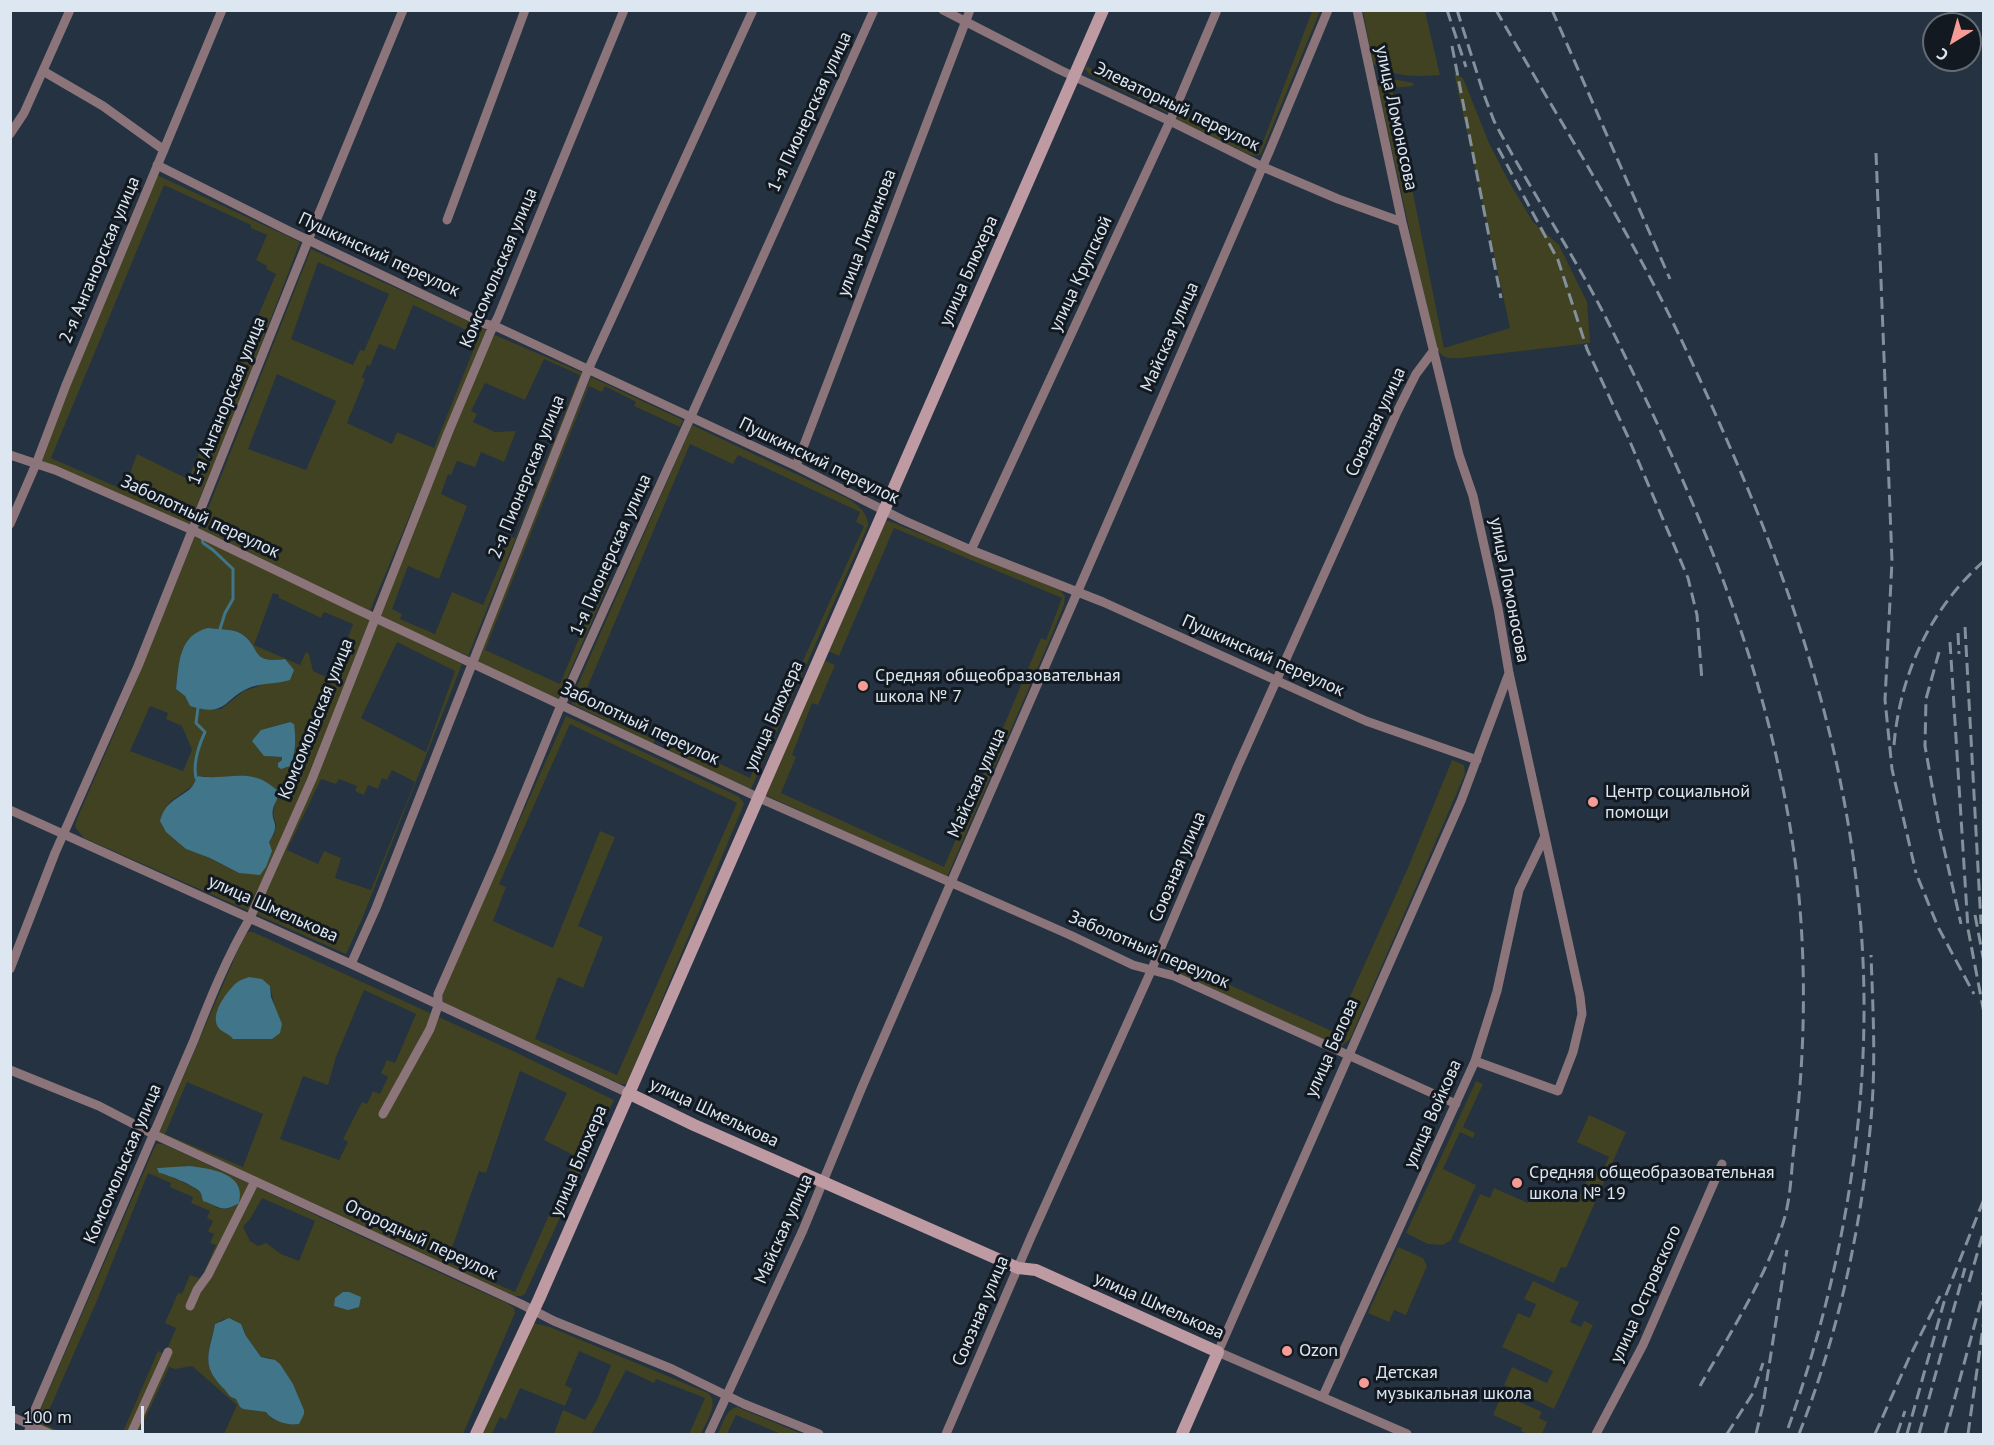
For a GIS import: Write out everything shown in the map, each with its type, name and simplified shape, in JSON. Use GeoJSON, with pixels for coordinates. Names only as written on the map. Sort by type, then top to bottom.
{"type":"FeatureCollection","features":[{"type":"Feature","properties":{"kind":"street"},"geometry":{"type":"LineString","coordinates":[[10,134],[24,113],[70,10]]}},
{"type":"Feature","properties":{"kind":"street","name":"2-я Анганорская улица"},"geometry":{"type":"LineString","coordinates":[[10,524],[222,10]]}},
{"type":"Feature","properties":{"kind":"street","name":"1-я Анганорская улица"},"geometry":{"type":"LineString","coordinates":[[10,969],[64,835],[138,666],[403,10]]}},
{"type":"Feature","properties":{"kind":"street"},"geometry":{"type":"LineString","coordinates":[[447,220],[525,10]]}},
{"type":"Feature","properties":{"kind":"street","name":"Комсомольская улица"},"geometry":{"type":"LineString","coordinates":[[30,1430],[34,1412],[195,1040],[212,994],[250,918],[312,779],[448,433],[495,326],[624,10]]}},
{"type":"Feature","properties":{"kind":"street","name":"2-я Пионерская улица"},"geometry":{"type":"LineString","coordinates":[[351,964],[376,908],[588,370],[753,10]]}},
{"type":"Feature","properties":{"kind":"street","name":"1-я Пионерская улица"},"geometry":{"type":"LineString","coordinates":[[383,1114],[430,1029],[438,1006],[438,994],[501,853],[561,705],[874,10]]}},
{"type":"Feature","properties":{"kind":"street","name":"Элеваторный переулок"},"geometry":{"type":"LineString","coordinates":[[943,10],[965,23],[1263,167],[1338,199],[1402,222]]}},
{"type":"Feature","properties":{"kind":"street","name":"улица Литвинова"},"geometry":{"type":"LineString","coordinates":[[796,466],[970,10]]}},
{"type":"Feature","properties":{"kind":"street","name":"улица Блюхера"},"geometry":{"type":"LineString","coordinates":[[476,1434],[534,1310],[1103,10]]}},
{"type":"Feature","properties":{"kind":"street","name":"улица Крупской"},"geometry":{"type":"LineString","coordinates":[[971,550],[1170,121],[1217,10]]}},
{"type":"Feature","properties":{"kind":"street","name":"Майская улица"},"geometry":{"type":"LineString","coordinates":[[708,1434],[803,1230],[1263,167],[1328,10]]}},
{"type":"Feature","properties":{"kind":"street","name":"улица Ломоносова"},"geometry":{"type":"LineString","coordinates":[[1357,10],[1402,222],[1459,455],[1473,496],[1498,608],[1509,673],[1580,996],[1582,1014],[1573,1052],[1558,1091],[1475,1061]]}},
{"type":"Feature","properties":{"kind":"street"},"geometry":{"type":"LineString","coordinates":[[43,71],[103,106],[164,150]]}},
{"type":"Feature","properties":{"kind":"street","name":"Пушкинский переулок"},"geometry":{"type":"LineString","coordinates":[[157,165],[485,324],[495,326],[971,550],[1102,602],[1366,721],[1477,760]]}},
{"type":"Feature","properties":{"kind":"street","name":"Союзная улица"},"geometry":{"type":"LineString","coordinates":[[946,1434],[1151,970],[1237,768],[1404,397],[1416,374],[1434,350]]}},
{"type":"Feature","properties":{"kind":"street","name":"Заболотный переулок"},"geometry":{"type":"LineString","coordinates":[[10,455],[56,470],[192,530],[471,664],[758,797],[1133,965],[1174,976],[1456,1104]]}},
{"type":"Feature","properties":{"kind":"street","name":"улица Белова"},"geometry":{"type":"LineString","coordinates":[[1182,1434],[1477,760],[1509,673]]}},
{"type":"Feature","properties":{"kind":"street","name":"улица Шмелькова"},"geometry":{"type":"LineString","coordinates":[[10,810],[351,964],[823,1183],[1018,1268],[1036,1270],[1405,1434]]}},
{"type":"Feature","properties":{"kind":"street","name":"улица Войкова"},"geometry":{"type":"LineString","coordinates":[[1323,1396],[1475,1061],[1497,991],[1519,890],[1545,836]]}},
{"type":"Feature","properties":{"kind":"street","name":"Огородный переулок"},"geometry":{"type":"LineString","coordinates":[[10,1070],[99,1106],[153,1134],[554,1321],[672,1369],[727,1396],[819,1434]]}},
{"type":"Feature","properties":{"kind":"street","name":"улица Островского"},"geometry":{"type":"LineString","coordinates":[[1596,1434],[1642,1345],[1722,1164]]}},
{"type":"Feature","properties":{"kind":"street"},"geometry":{"type":"LineString","coordinates":[[190,1306],[255,1180]]}},
{"type":"Feature","properties":{"kind":"street"},"geometry":{"type":"LineString","coordinates":[[131,1434],[168,1352]]}},
{"type":"Feature","properties":{"kind":"street"},"geometry":{"type":"LineString","coordinates":[[10,1416],[30,1430],[51,1434]]}},
{"type":"Feature","properties":{"kind":"green space"},"geometry":{"type":"Polygon","coordinates":[[[1312,11],[1320,11],[1261,154],[1255,156],[1248,154],[1176,120],[1180,110],[1260,150],[1312,11]]]}},
{"type":"Feature","properties":{"kind":"green space"},"geometry":{"type":"Polygon","coordinates":[[[1363,11],[1425,11],[1440,75],[1405,75],[1373,64],[1363,11]]]}},
{"type":"Feature","properties":{"kind":"green space"},"geometry":{"type":"Polygon","coordinates":[[[1086,66],[1142,93],[1140,97],[1168,113],[1089,74],[1085,69],[1086,66]]]}},
{"type":"Feature","properties":{"kind":"green space"},"geometry":{"type":"Polygon","coordinates":[[[1454,73],[1463,78],[1489,143],[1533,222],[1559,245],[1587,302],[1590,343],[1456,358],[1447,358],[1436,348],[1378,86],[1388,78],[1414,83],[1413,86],[1392,88],[1444,348],[1510,328],[1454,73]]]}},
{"type":"Feature","properties":{"kind":"green space"},"geometry":{"type":"Polygon","coordinates":[[[157,175],[300,242],[244,390],[189,525],[39,461],[157,175]],[[164,185],[51,458],[124,490],[137,454],[188,479],[276,274],[256,260],[267,235],[251,228],[251,225],[164,185]]]}},
{"type":"Feature","properties":{"kind":"green space"},"geometry":{"type":"Polygon","coordinates":[[[311,249],[487,330],[370,611],[200,529],[311,249]],[[318,262],[291,339],[353,365],[360,350],[364,351],[389,294],[318,262]],[[413,305],[395,350],[379,344],[370,366],[367,365],[362,377],[365,379],[347,423],[392,444],[397,432],[434,448],[479,336],[413,305]],[[277,374],[248,449],[306,470],[336,401],[277,374]]]}},
{"type":"Feature","properties":{"kind":"green space"},"geometry":{"type":"Polygon","coordinates":[[[495,335],[583,373],[468,656],[379,616],[441,457],[491,338],[495,335]],[[544,359],[525,400],[485,383],[471,411],[477,414],[473,422],[495,432],[516,431],[504,462],[481,452],[475,467],[457,461],[451,475],[448,474],[441,494],[467,506],[439,579],[408,566],[392,609],[402,614],[400,619],[435,634],[452,592],[483,605],[502,560],[500,559],[509,536],[515,538],[580,375],[544,359]]]}},
{"type":"Feature","properties":{"kind":"green space"},"geometry":{"type":"Polygon","coordinates":[[[591,377],[683,420],[680,427],[634,406],[636,402],[605,386],[602,392],[589,386],[485,650],[560,684],[604,578],[610,580],[558,699],[475,660],[591,377]]]}},
{"type":"Feature","properties":{"kind":"green space"},"geometry":{"type":"Polygon","coordinates":[[[692,425],[849,499],[862,510],[868,521],[868,526],[751,789],[666,750],[670,740],[750,778],[864,526],[856,522],[860,512],[738,455],[733,464],[690,444],[580,705],[655,740],[653,744],[572,704],[574,693],[692,425]]]}},
{"type":"Feature","properties":{"kind":"green space"},"geometry":{"type":"Polygon","coordinates":[[[886,521],[1060,590],[1065,596],[1064,605],[1048,644],[947,877],[765,795],[824,660],[835,665],[818,705],[812,703],[792,755],[796,757],[781,793],[944,867],[1041,638],[1046,640],[1062,598],[894,528],[839,656],[828,651],[886,521]]]}},
{"type":"Feature","properties":{"kind":"green space"},"geometry":{"type":"Polygon","coordinates":[[[195,536],[462,664],[362,919],[346,954],[84,838],[75,827],[77,819],[195,536]],[[273,593],[254,645],[300,665],[306,652],[309,654],[313,671],[333,680],[353,624],[324,612],[321,618],[273,593]],[[208,628],[191,637],[182,652],[176,689],[185,696],[190,706],[198,708],[221,709],[244,691],[259,686],[285,659],[273,660],[261,657],[247,638],[234,631],[208,628]],[[397,642],[361,718],[426,752],[455,671],[397,642]],[[150,706],[130,751],[183,771],[192,750],[182,726],[166,719],[168,713],[150,706]],[[289,722],[261,730],[264,756],[282,757],[278,763],[281,769],[294,724],[289,722]],[[392,770],[387,780],[382,778],[378,789],[368,785],[364,795],[355,791],[357,786],[339,779],[336,784],[321,779],[287,850],[318,864],[324,851],[341,858],[335,878],[371,890],[415,782],[392,770]],[[198,776],[191,787],[171,801],[161,817],[163,827],[186,849],[239,873],[274,835],[275,804],[266,782],[258,779],[242,776],[198,776]]]}},
{"type":"Feature","properties":{"kind":"green space"},"geometry":{"type":"Polygon","coordinates":[[[566,716],[738,796],[742,800],[744,804],[625,1084],[446,1006],[443,1001],[443,991],[566,716]],[[570,724],[499,884],[506,887],[493,921],[553,948],[600,831],[615,837],[578,926],[603,937],[583,988],[558,977],[535,1039],[617,1075],[737,803],[570,724]]]}},
{"type":"Feature","properties":{"kind":"green space"},"geometry":{"type":"Polygon","coordinates":[[[1452,760],[1464,765],[1465,774],[1350,1039],[1341,1047],[1169,969],[1172,959],[1334,1032],[1407,870],[1452,760]]]}},
{"type":"Feature","properties":{"kind":"green space"},"geometry":{"type":"Polygon","coordinates":[[[248,932],[253,932],[513,1051],[614,1100],[525,1294],[514,1296],[159,1133],[244,936],[248,932]],[[240,980],[217,1011],[231,1035],[248,1039],[274,1004],[270,986],[240,980]],[[364,990],[336,1057],[328,1085],[303,1076],[280,1139],[339,1160],[348,1142],[343,1139],[362,1102],[367,1104],[373,1091],[380,1094],[388,1077],[381,1073],[387,1060],[395,1063],[416,1014],[364,990]],[[520,1071],[486,1173],[479,1171],[447,1262],[515,1292],[575,1156],[544,1140],[567,1093],[520,1071]],[[187,1082],[165,1134],[243,1167],[263,1114],[187,1082]]]}},
{"type":"Feature","properties":{"kind":"green space"},"geometry":{"type":"Polygon","coordinates":[[[1476,1081],[1483,1084],[1463,1127],[1475,1133],[1473,1138],[1460,1132],[1443,1169],[1476,1185],[1451,1240],[1443,1245],[1428,1244],[1406,1233],[1476,1081]]]}},
{"type":"Feature","properties":{"kind":"green space"},"geometry":{"type":"Polygon","coordinates":[[[1589,1115],[1626,1132],[1566,1268],[1561,1267],[1554,1283],[1458,1242],[1480,1194],[1490,1198],[1494,1188],[1528,1203],[1532,1195],[1539,1198],[1543,1189],[1576,1203],[1591,1171],[1601,1175],[1609,1157],[1577,1142],[1589,1115]]]}},
{"type":"Feature","properties":{"kind":"green space"},"geometry":{"type":"Polygon","coordinates":[[[156,1144],[163,1144],[514,1308],[515,1313],[463,1434],[224,1434],[237,1405],[192,1366],[175,1369],[169,1367],[138,1434],[122,1434],[158,1351],[165,1354],[176,1328],[165,1323],[178,1293],[182,1294],[190,1275],[201,1279],[216,1245],[210,1243],[214,1234],[208,1231],[213,1221],[207,1218],[210,1211],[191,1203],[193,1197],[170,1187],[171,1183],[148,1173],[96,1303],[43,1424],[67,1434],[58,1434],[34,1424],[156,1144]],[[190,1166],[167,1169],[159,1167],[159,1173],[195,1188],[217,1208],[227,1209],[236,1205],[220,1172],[190,1166]],[[262,1198],[243,1227],[250,1241],[258,1246],[266,1243],[281,1254],[299,1261],[315,1221],[262,1198]],[[224,1319],[215,1324],[208,1357],[215,1379],[243,1409],[266,1412],[272,1419],[295,1425],[304,1410],[293,1384],[270,1358],[261,1357],[246,1336],[244,1329],[224,1319]]]}},
{"type":"Feature","properties":{"kind":"green space"},"geometry":{"type":"Polygon","coordinates":[[[1398,1247],[1423,1258],[1427,1266],[1406,1315],[1394,1310],[1389,1322],[1368,1313],[1398,1247]]]}},
{"type":"Feature","properties":{"kind":"green space"},"geometry":{"type":"Polygon","coordinates":[[[1533,1281],[1579,1302],[1570,1322],[1581,1327],[1584,1321],[1593,1325],[1554,1409],[1504,1385],[1512,1367],[1547,1383],[1553,1371],[1502,1347],[1518,1313],[1530,1318],[1536,1304],[1524,1299],[1533,1281]]]}},
{"type":"Feature","properties":{"kind":"green space"},"geometry":{"type":"Polygon","coordinates":[[[533,1323],[550,1327],[708,1393],[713,1402],[709,1418],[701,1434],[689,1434],[705,1398],[656,1379],[654,1383],[626,1370],[592,1434],[554,1434],[563,1410],[585,1420],[597,1400],[611,1365],[579,1351],[565,1385],[572,1389],[565,1406],[520,1388],[506,1420],[500,1417],[492,1434],[482,1434],[533,1323]]]}},
{"type":"Feature","properties":{"kind":"green space"},"geometry":{"type":"Polygon","coordinates":[[[1502,1394],[1542,1412],[1539,1418],[1547,1422],[1542,1434],[1528,1434],[1521,1431],[1522,1428],[1493,1415],[1502,1394]]]}},
{"type":"Feature","properties":{"kind":"green space"},"geometry":{"type":"Polygon","coordinates":[[[737,1407],[802,1434],[781,1434],[736,1415],[727,1434],[718,1434],[727,1414],[737,1407]]]}},
{"type":"Feature","properties":{"kind":"water"},"geometry":{"type":"Polygon","coordinates":[[[208,628],[240,633],[247,638],[261,657],[273,660],[285,659],[294,670],[290,680],[251,687],[219,708],[212,710],[190,706],[185,696],[176,689],[182,652],[191,637],[208,628]]]}},
{"type":"Feature","properties":{"kind":"water"},"geometry":{"type":"Polygon","coordinates":[[[290,722],[294,724],[295,746],[290,766],[281,769],[278,763],[282,757],[264,756],[252,741],[261,730],[290,722]]]}},
{"type":"Feature","properties":{"kind":"water"},"geometry":{"type":"Polygon","coordinates":[[[198,776],[250,776],[263,780],[278,791],[272,814],[275,830],[269,842],[272,851],[260,875],[239,873],[186,849],[166,832],[160,821],[162,815],[172,802],[193,786],[198,776]]]}},
{"type":"Feature","properties":{"kind":"water"},"geometry":{"type":"Polygon","coordinates":[[[249,977],[262,979],[270,986],[271,997],[282,1024],[280,1033],[272,1039],[233,1039],[218,1027],[216,1022],[217,1010],[227,993],[237,983],[249,977]]]}},
{"type":"Feature","properties":{"kind":"water"},"geometry":{"type":"Polygon","coordinates":[[[190,1166],[217,1171],[233,1179],[240,1193],[239,1203],[224,1209],[203,1201],[197,1190],[159,1173],[157,1168],[190,1166]]]}},
{"type":"Feature","properties":{"kind":"water"},"geometry":{"type":"Polygon","coordinates":[[[343,1292],[361,1297],[359,1307],[348,1310],[334,1306],[335,1298],[343,1292]]]}},
{"type":"Feature","properties":{"kind":"water"},"geometry":{"type":"Polygon","coordinates":[[[229,1318],[241,1324],[246,1336],[261,1357],[275,1360],[280,1364],[293,1384],[304,1410],[299,1424],[281,1422],[266,1412],[243,1409],[215,1379],[208,1357],[215,1324],[229,1318]]]}},
{"type":"Feature","properties":{"kind":"waterway"},"geometry":{"type":"LineString","coordinates":[[202,537],[203,543],[233,569],[233,599],[220,629]]}},
{"type":"Feature","properties":{"kind":"waterway"},"geometry":{"type":"LineString","coordinates":[[196,778],[197,755],[205,732],[196,723],[198,708]]}},
{"type":"Feature","properties":{"kind":"railway"},"geometry":{"type":"LineString","coordinates":[[1447,10],[1466,67]]}},
{"type":"Feature","properties":{"kind":"railway"},"geometry":{"type":"LineString","coordinates":[[1457,10],[1494,121],[1605,316],[1662,434],[1713,554],[1756,677],[1773,740],[1791,832],[1798,887],[1803,999],[1801,1075],[1789,1198],[1783,1223],[1766,1265],[1746,1306],[1700,1386]]}},
{"type":"Feature","properties":{"kind":"railway"},"geometry":{"type":"LineString","coordinates":[[1496,10],[1636,252],[1675,326],[1712,405],[1753,500],[1794,611],[1812,666],[1840,779],[1858,896],[1863,964],[1864,1033],[1860,1101],[1841,1237],[1826,1304],[1786,1434]]}},
{"type":"Feature","properties":{"kind":"railway"},"geometry":{"type":"LineString","coordinates":[[1552,10],[1670,279]]}},
{"type":"Feature","properties":{"kind":"railway"},"geometry":{"type":"LineString","coordinates":[[1452,46],[1501,298]]}},
{"type":"Feature","properties":{"kind":"railway"},"geometry":{"type":"LineString","coordinates":[[1498,148],[1558,260],[1587,349],[1628,437],[1688,578],[1697,615],[1702,681]]}},
{"type":"Feature","properties":{"kind":"railway"},"geometry":{"type":"LineString","coordinates":[[1876,153],[1892,561],[1885,700],[1892,769],[1916,873]]}},
{"type":"Feature","properties":{"kind":"railway"},"geometry":{"type":"LineString","coordinates":[[1894,745],[1903,693],[1921,644],[1948,600],[1984,561]]}},
{"type":"Feature","properties":{"kind":"railway"},"geometry":{"type":"LineString","coordinates":[[1965,627],[1981,924]]}},
{"type":"Feature","properties":{"kind":"railway"},"geometry":{"type":"LineString","coordinates":[[1958,633],[1959,654]]}},
{"type":"Feature","properties":{"kind":"railway"},"geometry":{"type":"LineString","coordinates":[[1950,642],[1968,929],[1984,1013]]}},
{"type":"Feature","properties":{"kind":"railway"},"geometry":{"type":"LineString","coordinates":[[1939,652],[1926,699],[1925,746],[1940,831],[1961,924]]}},
{"type":"Feature","properties":{"kind":"railway"},"geometry":{"type":"LineString","coordinates":[[1918,878],[1938,927],[1974,994]]}},
{"type":"Feature","properties":{"kind":"railway"},"geometry":{"type":"LineString","coordinates":[[1975,915],[1984,962]]}},
{"type":"Feature","properties":{"kind":"railway"},"geometry":{"type":"LineString","coordinates":[[1799,1434],[1837,1319],[1855,1240],[1871,1119],[1874,1037],[1871,955]]}},
{"type":"Feature","properties":{"kind":"railway"},"geometry":{"type":"LineString","coordinates":[[1907,1434],[1946,1295],[1984,1199]]}},
{"type":"Feature","properties":{"kind":"railway"},"geometry":{"type":"LineString","coordinates":[[1969,1282],[1984,1230]]}},
{"type":"Feature","properties":{"kind":"railway"},"geometry":{"type":"LineString","coordinates":[[1756,1434],[1763,1405],[1787,1250]]}},
{"type":"Feature","properties":{"kind":"railway"},"geometry":{"type":"LineString","coordinates":[[1919,1434],[1965,1268]]}},
{"type":"Feature","properties":{"kind":"railway"},"geometry":{"type":"LineString","coordinates":[[1945,1434],[1984,1290]]}},
{"type":"Feature","properties":{"kind":"railway"},"geometry":{"type":"LineString","coordinates":[[1875,1434],[1940,1296]]}},
{"type":"Feature","properties":{"kind":"railway"},"geometry":{"type":"LineString","coordinates":[[1968,1434],[1984,1320]]}},
{"type":"Feature","properties":{"kind":"railway"},"geometry":{"type":"LineString","coordinates":[[1727,1434],[1753,1393],[1763,1363]]}},
{"type":"Feature","properties":{"kind":"railway"},"geometry":{"type":"LineString","coordinates":[[1897,1434],[1905,1411]]}},
{"type":"Feature","properties":{"kind":"place","name":"Средняя общеобразовательная школа № 7"},"geometry":{"type":"Point","coordinates":[863,686]}},
{"type":"Feature","properties":{"kind":"place","name":"Центр социальной помощи"},"geometry":{"type":"Point","coordinates":[1593,802]}},
{"type":"Feature","properties":{"kind":"place","name":"Средняя общеобразовательная школа № 19"},"geometry":{"type":"Point","coordinates":[1517,1183]}},
{"type":"Feature","properties":{"kind":"place","name":"Ozon"},"geometry":{"type":"Point","coordinates":[1287,1351]}},
{"type":"Feature","properties":{"kind":"place","name":"Детская музыкальная школа"},"geometry":{"type":"Point","coordinates":[1364,1383]}}]}
